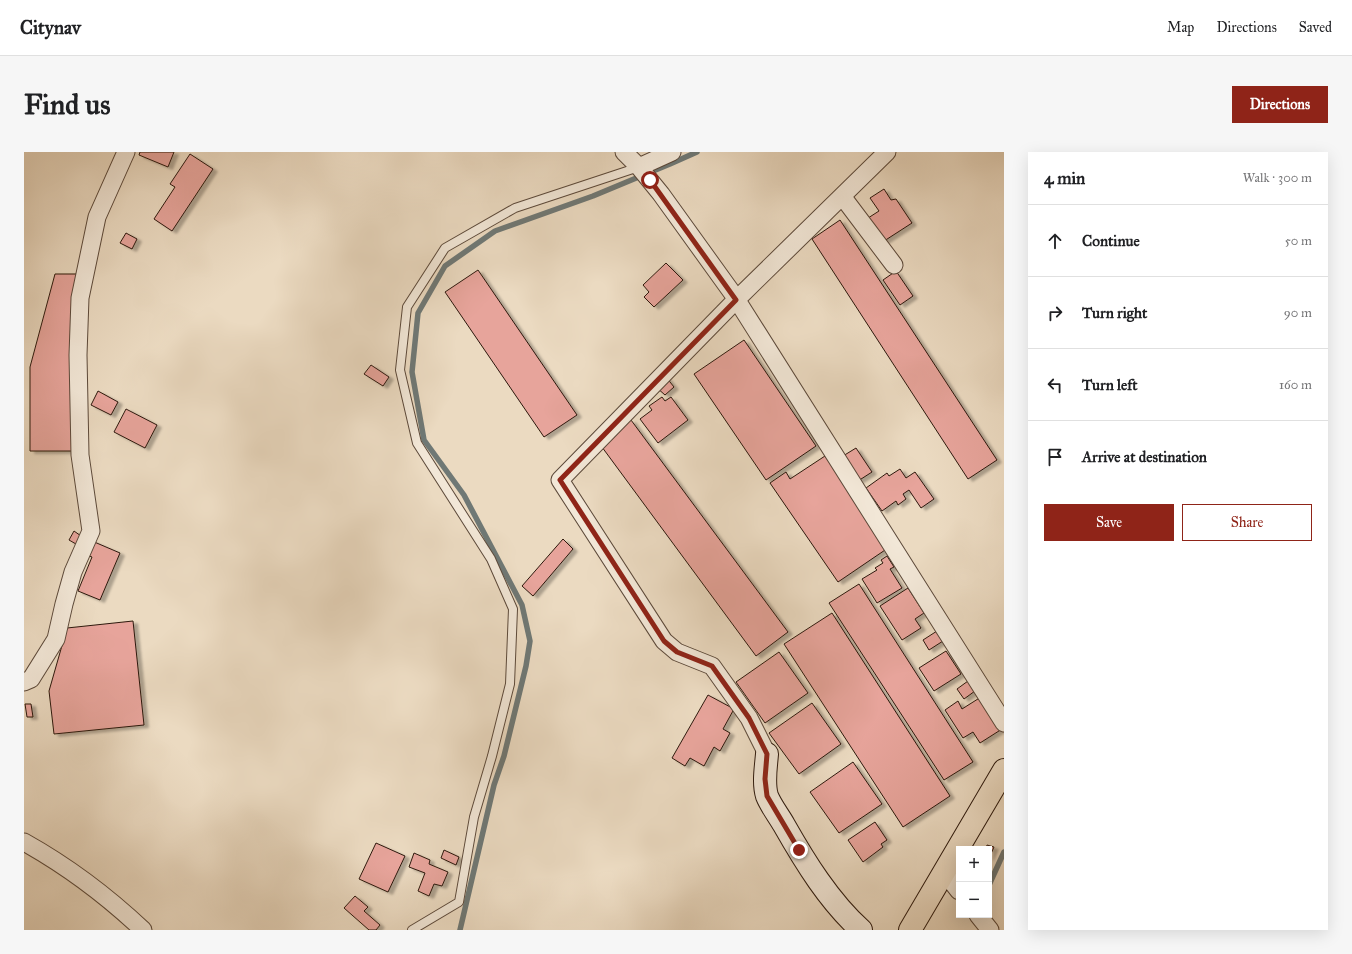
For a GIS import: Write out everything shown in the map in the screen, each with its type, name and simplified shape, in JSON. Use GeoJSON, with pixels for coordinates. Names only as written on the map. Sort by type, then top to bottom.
{"type":"FeatureCollection","features":[{"type":"Feature","properties":{"kind":"main road"},"geometry":{"type":"LineString","coordinates":[[910,930],[1004,770]]}},
{"type":"Feature","properties":{"kind":"street"},"geometry":{"type":"LineString","coordinates":[[24,682],[31,679],[56,640],[73,572],[91,531],[80,455],[78,355],[80,298],[97,217],[126,152]]}},
{"type":"Feature","properties":{"kind":"street"},"geometry":{"type":"LineString","coordinates":[[624,152],[644,173],[736,300],[1004,723]]}},
{"type":"Feature","properties":{"kind":"street"},"geometry":{"type":"LineString","coordinates":[[644,173],[672,152]]}},
{"type":"Feature","properties":{"kind":"street"},"geometry":{"type":"LineString","coordinates":[[861,930],[850,920],[818,880],[767,796],[765,779],[767,754],[749,718],[712,666],[677,652],[664,641],[560,480],[736,300],[887,152]]}},
{"type":"Feature","properties":{"kind":"street"},"geometry":{"type":"LineString","coordinates":[[842,196],[894,265]]}},
{"type":"Feature","properties":{"kind":"street"},"geometry":{"type":"LineString","coordinates":[[24,842],[53,858],[121,909],[142,930]]}},
{"type":"Feature","properties":{"kind":"street"},"geometry":{"type":"LineString","coordinates":[[944,872],[956,887]]}},
{"type":"Feature","properties":{"kind":"street"},"geometry":{"type":"LineString","coordinates":[[980,918],[990,930]]}},
{"type":"Feature","properties":{"kind":"lane"},"geometry":{"type":"LineString","coordinates":[[412,930],[459,902],[474,817],[492,756],[510,684],[513,609],[491,559],[417,443],[400,370],[408,307],[445,248],[515,208],[644,173]]}},
{"type":"Feature","properties":{"kind":"building"},"geometry":{"type":"Polygon","coordinates":[[[140,152],[174,152],[168,167],[139,155],[140,152]]]}},
{"type":"Feature","properties":{"kind":"building"},"geometry":{"type":"Polygon","coordinates":[[[190,154],[213,169],[172,231],[154,219],[175,187],[170,184],[190,154]]]}},
{"type":"Feature","properties":{"kind":"building"},"geometry":{"type":"Polygon","coordinates":[[[884,189],[891,200],[896,199],[912,223],[881,243],[865,220],[879,211],[870,198],[884,189]]]}},
{"type":"Feature","properties":{"kind":"building"},"geometry":{"type":"Polygon","coordinates":[[[840,220],[997,460],[968,479],[812,239],[840,220]]]}},
{"type":"Feature","properties":{"kind":"building"},"geometry":{"type":"Polygon","coordinates":[[[126,233],[137,239],[132,249],[120,243],[126,233]]]}},
{"type":"Feature","properties":{"kind":"building"},"geometry":{"type":"Polygon","coordinates":[[[666,263],[683,280],[654,307],[644,297],[649,292],[643,285],[666,263]]]}},
{"type":"Feature","properties":{"kind":"building"},"geometry":{"type":"Polygon","coordinates":[[[478,270],[577,415],[544,437],[445,292],[478,270]]]}},
{"type":"Feature","properties":{"kind":"building"},"geometry":{"type":"Polygon","coordinates":[[[896,271],[913,296],[900,305],[883,280],[896,271]]]}},
{"type":"Feature","properties":{"kind":"building"},"geometry":{"type":"Polygon","coordinates":[[[55,274],[77,274],[78,451],[30,451],[30,367],[55,274]]]}},
{"type":"Feature","properties":{"kind":"building"},"geometry":{"type":"Polygon","coordinates":[[[744,340],[816,446],[766,480],[694,374],[744,340]]]}},
{"type":"Feature","properties":{"kind":"building"},"geometry":{"type":"Polygon","coordinates":[[[371,365],[389,377],[383,386],[364,374],[371,365]]]}},
{"type":"Feature","properties":{"kind":"building"},"geometry":{"type":"Polygon","coordinates":[[[666,377],[674,387],[665,395],[656,387],[666,377]]]}},
{"type":"Feature","properties":{"kind":"building"},"geometry":{"type":"Polygon","coordinates":[[[98,391],[118,402],[111,415],[91,405],[98,391]]]}},
{"type":"Feature","properties":{"kind":"building"},"geometry":{"type":"Polygon","coordinates":[[[662,397],[665,401],[671,397],[688,420],[658,443],[640,419],[652,410],[649,406],[662,397]]]}},
{"type":"Feature","properties":{"kind":"building"},"geometry":{"type":"Polygon","coordinates":[[[126,409],[157,425],[145,448],[114,432],[126,409]]]}},
{"type":"Feature","properties":{"kind":"building"},"geometry":{"type":"Polygon","coordinates":[[[631,420],[788,632],[756,656],[599,443],[631,420]]]}},
{"type":"Feature","properties":{"kind":"building"},"geometry":{"type":"Polygon","coordinates":[[[856,448],[872,472],[858,481],[843,456],[856,448]]]}},
{"type":"Feature","properties":{"kind":"building"},"geometry":{"type":"Polygon","coordinates":[[[825,456],[888,548],[838,582],[770,483],[786,472],[790,479],[825,456]]]}},
{"type":"Feature","properties":{"kind":"building"},"geometry":{"type":"Polygon","coordinates":[[[900,469],[906,478],[915,472],[934,499],[921,508],[909,490],[903,494],[906,499],[898,505],[896,501],[882,511],[866,488],[887,473],[889,476],[900,469]]]}},
{"type":"Feature","properties":{"kind":"building"},"geometry":{"type":"Polygon","coordinates":[[[74,531],[81,536],[76,544],[69,540],[74,531]]]}},
{"type":"Feature","properties":{"kind":"building"},"geometry":{"type":"Polygon","coordinates":[[[563,539],[573,549],[533,596],[522,586],[563,539]]]}},
{"type":"Feature","properties":{"kind":"building"},"geometry":{"type":"Polygon","coordinates":[[[92,541],[120,553],[100,600],[78,591],[92,557],[87,555],[92,541]]]}},
{"type":"Feature","properties":{"kind":"building"},"geometry":{"type":"Polygon","coordinates":[[[887,556],[894,567],[890,569],[902,588],[877,603],[862,579],[877,570],[875,568],[883,563],[881,560],[887,556]]]}},
{"type":"Feature","properties":{"kind":"building"},"geometry":{"type":"Polygon","coordinates":[[[859,584],[973,762],[944,780],[829,603],[859,584]]]}},
{"type":"Feature","properties":{"kind":"building"},"geometry":{"type":"Polygon","coordinates":[[[908,588],[924,613],[915,619],[921,628],[902,640],[880,606],[908,588]]]}},
{"type":"Feature","properties":{"kind":"building"},"geometry":{"type":"Polygon","coordinates":[[[832,613],[950,796],[903,827],[784,644],[832,613]]]}},
{"type":"Feature","properties":{"kind":"building"},"geometry":{"type":"Polygon","coordinates":[[[133,621],[144,725],[54,734],[49,691],[67,628],[133,621]]]}},
{"type":"Feature","properties":{"kind":"building"},"geometry":{"type":"Polygon","coordinates":[[[937,631],[943,641],[929,650],[923,640],[937,631]]]}},
{"type":"Feature","properties":{"kind":"building"},"geometry":{"type":"Polygon","coordinates":[[[946,651],[961,674],[934,691],[919,668],[946,651]]]}},
{"type":"Feature","properties":{"kind":"building"},"geometry":{"type":"Polygon","coordinates":[[[779,652],[808,693],[765,723],[736,682],[779,652]]]}},
{"type":"Feature","properties":{"kind":"building"},"geometry":{"type":"Polygon","coordinates":[[[968,681],[975,691],[964,699],[957,689],[968,681]]]}},
{"type":"Feature","properties":{"kind":"building"},"geometry":{"type":"Polygon","coordinates":[[[708,695],[734,709],[723,729],[730,733],[720,751],[714,747],[704,766],[690,758],[685,766],[672,758],[708,695]]]}},
{"type":"Feature","properties":{"kind":"building"},"geometry":{"type":"Polygon","coordinates":[[[981,697],[1002,729],[980,743],[973,732],[963,738],[945,710],[958,701],[962,709],[981,697]]]}},
{"type":"Feature","properties":{"kind":"building"},"geometry":{"type":"Polygon","coordinates":[[[812,703],[841,744],[799,774],[769,733],[812,703]]]}},
{"type":"Feature","properties":{"kind":"building"},"geometry":{"type":"Polygon","coordinates":[[[25,704],[31,704],[33,717],[27,717],[25,704]]]}},
{"type":"Feature","properties":{"kind":"building"},"geometry":{"type":"Polygon","coordinates":[[[853,762],[882,804],[839,833],[810,792],[853,762]]]}},
{"type":"Feature","properties":{"kind":"building"},"geometry":{"type":"Polygon","coordinates":[[[875,822],[887,840],[881,844],[883,847],[863,862],[848,840],[875,822]]]}},
{"type":"Feature","properties":{"kind":"building"},"geometry":{"type":"Polygon","coordinates":[[[376,843],[405,856],[388,892],[359,879],[376,843]]]}},
{"type":"Feature","properties":{"kind":"building"},"geometry":{"type":"Polygon","coordinates":[[[444,850],[459,857],[456,865],[441,858],[444,850]]]}},
{"type":"Feature","properties":{"kind":"building"},"geometry":{"type":"Polygon","coordinates":[[[414,853],[430,860],[429,864],[448,872],[442,886],[434,884],[429,896],[418,891],[425,873],[409,867],[414,853]]]}},
{"type":"Feature","properties":{"kind":"building"},"geometry":{"type":"Polygon","coordinates":[[[355,896],[368,907],[364,911],[380,925],[376,930],[369,930],[344,908],[355,896]]]}},
{"type":"Feature","properties":{"kind":"waterway"},"geometry":{"type":"LineString","coordinates":[[460,930],[494,785],[504,756],[526,666],[530,641],[522,605],[464,495],[424,440],[412,372],[418,313],[445,266],[495,231],[593,196],[697,152]]}},
{"type":"Feature","properties":{"kind":"waterway"},"geometry":{"type":"LineString","coordinates":[[990,882],[1004,852]]}},
{"type":"Feature","properties":{"kind":"route"},"geometry":{"type":"LineString","coordinates":[[650,180],[736,300],[560,480],[664,641],[677,652],[712,666],[749,718],[767,754],[765,779],[767,796],[799,850]]}}]}
